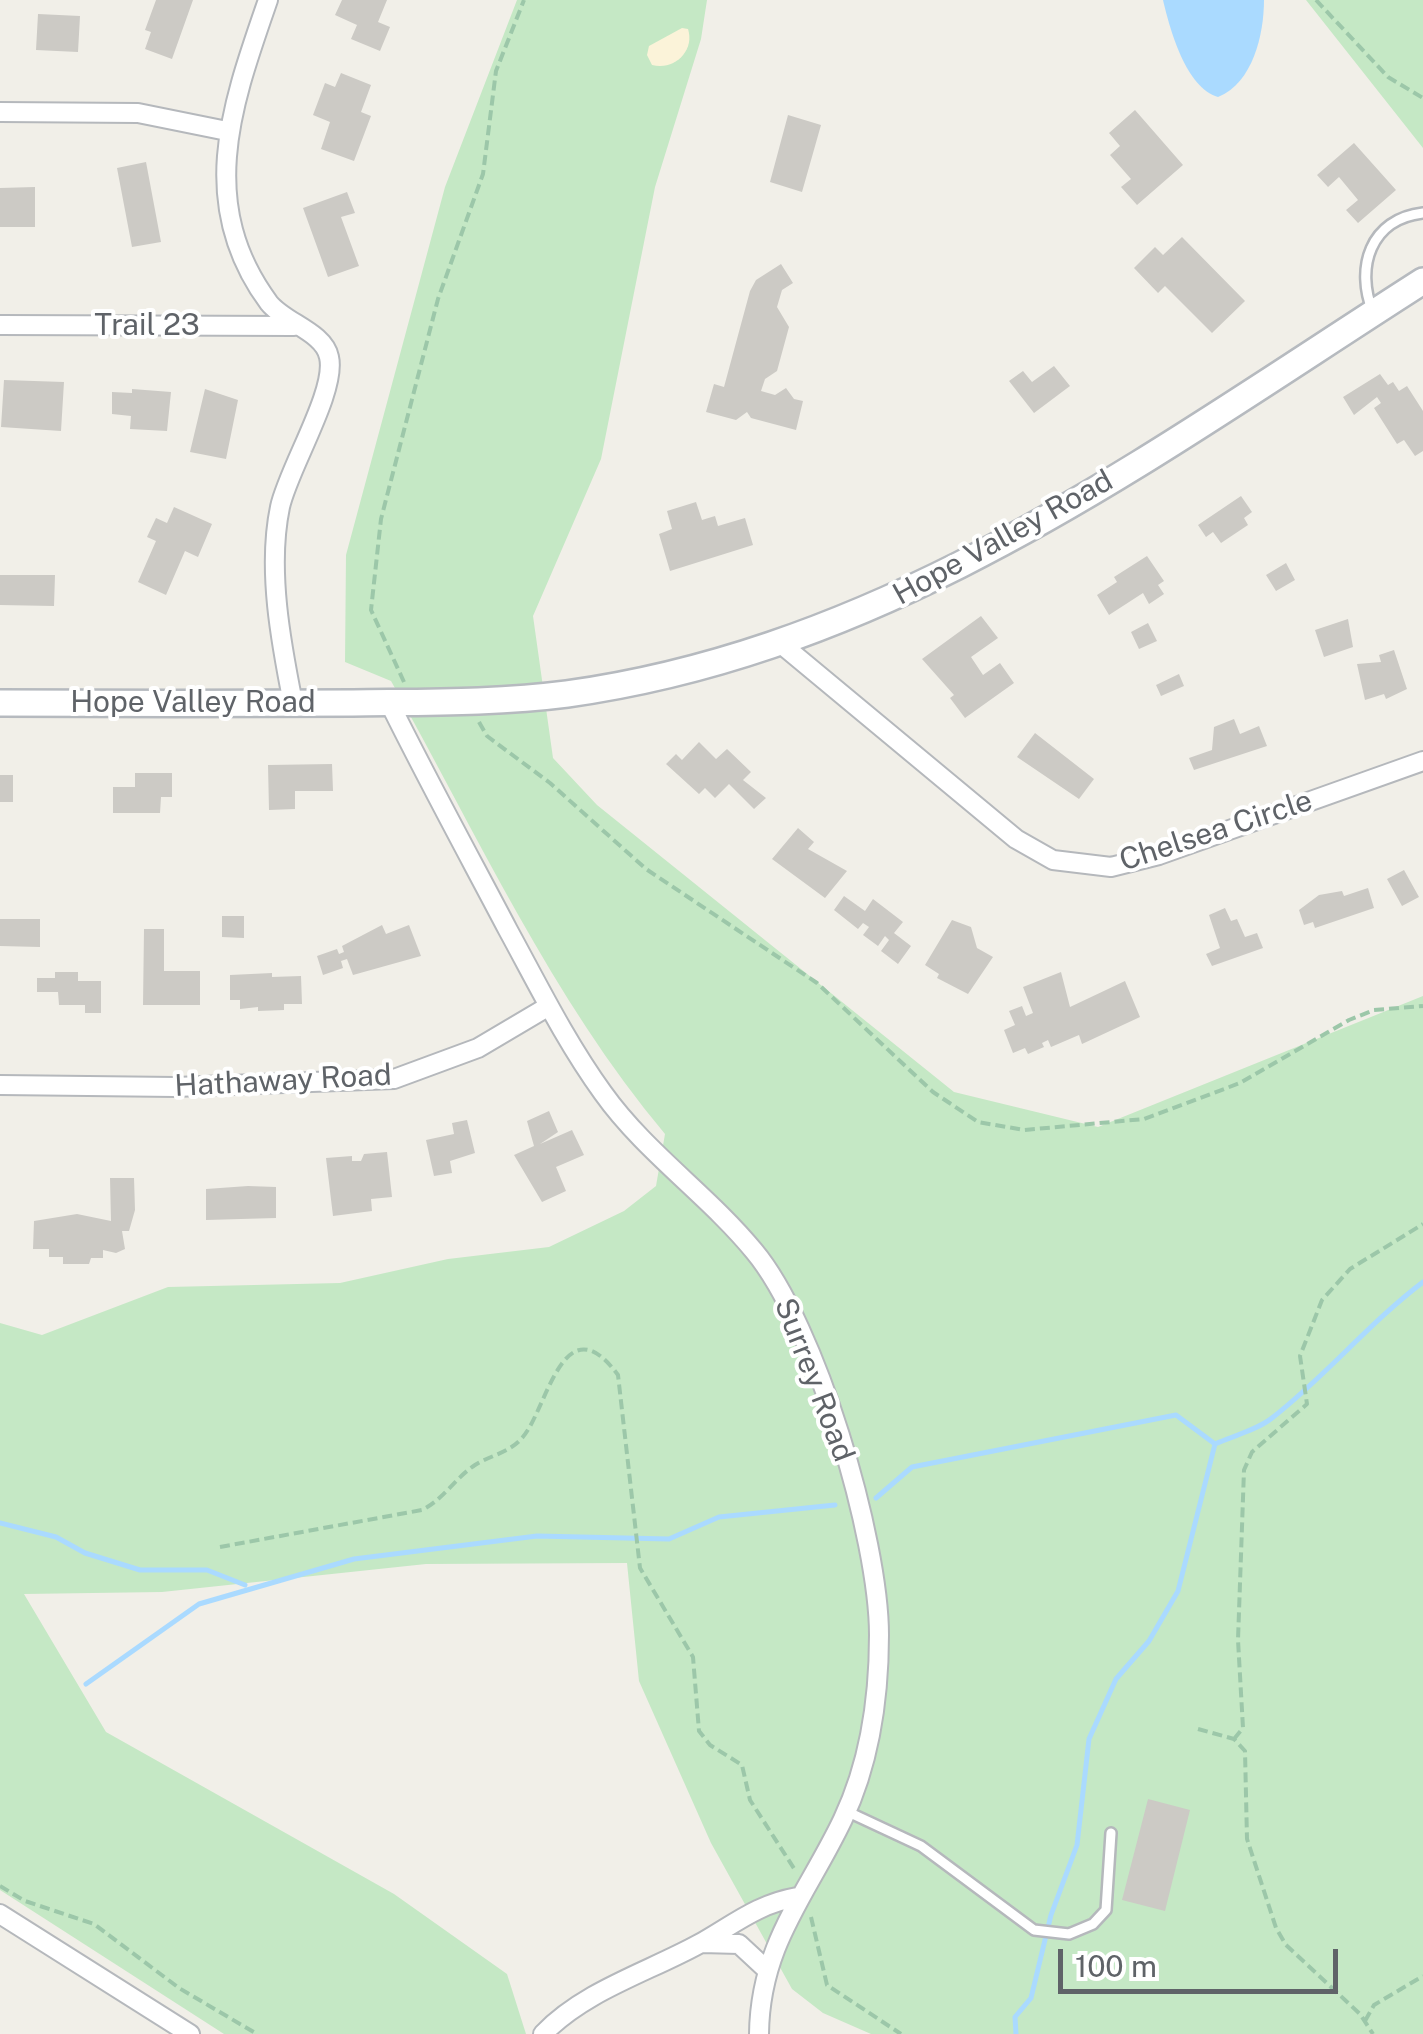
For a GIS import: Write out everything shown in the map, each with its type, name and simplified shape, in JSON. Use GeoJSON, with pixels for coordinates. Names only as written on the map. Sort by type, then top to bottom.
{"type":"FeatureCollection","features":[{"type":"Feature","properties":{"kind":"main road","name":"Hope Valley Road"},"geometry":{"type":"LineString","coordinates":[[0,703],[293,704],[397,694],[567,694],[699,666],[780,643],[897,598],[989,552],[1423,281]]}},
{"type":"Feature","properties":{"kind":"street"},"geometry":{"type":"LineString","coordinates":[[268,0],[227,131],[224,175],[232,223],[267,300],[294,326],[324,344],[330,358],[320,403],[278,513],[278,596],[293,704]]}},
{"type":"Feature","properties":{"kind":"street"},"geometry":{"type":"LineString","coordinates":[[0,112],[138,112],[227,131]]}},
{"type":"Feature","properties":{"kind":"street","name":"Trail 23"},"geometry":{"type":"LineString","coordinates":[[0,325],[294,326]]}},
{"type":"Feature","properties":{"kind":"street","name":"Chelsea Circle"},"geometry":{"type":"LineString","coordinates":[[780,643],[1016,838],[1053,860],[1074,866],[1111,866],[1159,854],[1423,761]]}},
{"type":"Feature","properties":{"kind":"street","name":"Surrey Road"},"geometry":{"type":"LineString","coordinates":[[397,694],[549,1006],[617,1112],[756,1253],[784,1296],[804,1339],[856,1494],[878,1607],[873,1720],[846,1812],[768,1970],[759,2034]]}},
{"type":"Feature","properties":{"kind":"street","name":"Hathaway Road"},"geometry":{"type":"LineString","coordinates":[[0,1085],[174,1087],[394,1079],[478,1048],[549,1006]]}},
{"type":"Feature","properties":{"kind":"street"},"geometry":{"type":"LineString","coordinates":[[543,2034],[589,2000],[702,1943],[754,1908],[803,1903]]}},
{"type":"Feature","properties":{"kind":"street"},"geometry":{"type":"LineString","coordinates":[[0,1914],[190,2034]]}},
{"type":"Feature","properties":{"kind":"street"},"geometry":{"type":"LineString","coordinates":[[702,1943],[738,1944],[768,1970]]}},
{"type":"Feature","properties":{"kind":"lane"},"geometry":{"type":"LineString","coordinates":[[1374,312],[1362,278],[1368,255],[1384,232],[1408,216],[1423,213]]}},
{"type":"Feature","properties":{"kind":"lane"},"geometry":{"type":"LineString","coordinates":[[846,1812],[922,1846],[1034,1930],[1070,1934],[1093,1924],[1106,1910],[1112,1833]]}},
{"type":"Feature","properties":{"kind":"path"},"geometry":{"type":"LineString","coordinates":[[397,694],[371,610],[379,532],[438,299],[482,174],[496,70],[524,0]]}},
{"type":"Feature","properties":{"kind":"path"},"geometry":{"type":"LineString","coordinates":[[1316,0],[1388,77],[1423,98]]}},
{"type":"Feature","properties":{"kind":"path"},"geometry":{"type":"LineString","coordinates":[[474,712],[486,736],[550,784],[628,855],[817,982],[932,1092],[978,1122],[1043,1129],[1144,1119],[1240,1084],[1349,1020],[1374,1010],[1423,1006]]}},
{"type":"Feature","properties":{"kind":"path"},"geometry":{"type":"LineString","coordinates":[[1373,2034],[1352,2006],[1286,1945],[1276,1928],[1248,1839],[1238,1640],[1244,1470],[1262,1442],[1301,1411],[1306,1396],[1302,1373],[1304,1343],[1336,1282],[1423,1224]]}},
{"type":"Feature","properties":{"kind":"path"},"geometry":{"type":"LineString","coordinates":[[220,1547],[414,1513],[436,1503],[472,1466],[522,1439],[556,1368],[580,1351],[596,1354],[618,1375],[636,1554],[692,1658],[700,1731],[710,1745],[742,1765],[750,1800],[786,1850],[796,1874]]}},
{"type":"Feature","properties":{"kind":"path"},"geometry":{"type":"LineString","coordinates":[[1234,1739],[1243,1728]]}},
{"type":"Feature","properties":{"kind":"path"},"geometry":{"type":"LineString","coordinates":[[1198,1729],[1234,1739],[1244,1751]]}},
{"type":"Feature","properties":{"kind":"path"},"geometry":{"type":"LineString","coordinates":[[0,1886],[38,1906],[94,1924],[179,1988],[257,2034]]}},
{"type":"Feature","properties":{"kind":"path"},"geometry":{"type":"LineString","coordinates":[[803,1903],[827,1985],[901,2034]]}},
{"type":"Feature","properties":{"kind":"path"},"geometry":{"type":"LineString","coordinates":[[1365,2021],[1371,2009],[1423,1976]]}},
{"type":"Feature","properties":{"kind":"path"},"geometry":{"type":"LineString","coordinates":[[1352,2006],[1371,2009]]}},
{"type":"Feature","properties":{"kind":"green space"},"geometry":{"type":"Polygon","coordinates":[[[517,0],[707,0],[701,39],[655,187],[601,459],[533,616],[553,758],[597,805],[954,1092],[1098,1127],[1423,996],[1423,2034],[871,2034],[823,2013],[792,1989],[711,1843],[639,1681],[627,1563],[426,1564],[162,1592],[24,1594],[106,1732],[394,1894],[507,1974],[526,2034],[224,2034],[0,1890],[0,1323],[42,1335],[168,1287],[340,1283],[448,1259],[549,1247],[624,1211],[656,1186],[665,1134],[624,1082],[551,972],[391,681],[345,662],[346,555],[445,187],[517,0]]]}},
{"type":"Feature","properties":{"kind":"green space"},"geometry":{"type":"Polygon","coordinates":[[[1306,0],[1423,0],[1423,148],[1306,0]]]}},
{"type":"Feature","properties":{"kind":"sand"},"geometry":{"type":"Polygon","coordinates":[[[682,28],[688,29],[689,37],[681,58],[668,65],[652,65],[647,55],[649,46],[682,28]]]}},
{"type":"Feature","properties":{"kind":"water"},"geometry":{"type":"Polygon","coordinates":[[[1163,0],[1264,0],[1254,56],[1230,90],[1218,97],[1188,70],[1163,0]]]}},
{"type":"Feature","properties":{"kind":"building"},"geometry":{"type":"Polygon","coordinates":[[[156,0],[193,0],[172,59],[145,49],[151,32],[145,30],[156,0]]]}},
{"type":"Feature","properties":{"kind":"building"},"geometry":{"type":"Polygon","coordinates":[[[342,0],[387,0],[378,22],[390,27],[380,51],[351,39],[357,25],[335,15],[342,0]]]}},
{"type":"Feature","properties":{"kind":"building"},"geometry":{"type":"Polygon","coordinates":[[[38,14],[80,16],[78,52],[36,50],[38,14]]]}},
{"type":"Feature","properties":{"kind":"building"},"geometry":{"type":"Polygon","coordinates":[[[341,73],[371,85],[361,112],[371,116],[354,161],[321,149],[330,122],[313,115],[325,83],[335,87],[341,73]]]}},
{"type":"Feature","properties":{"kind":"building"},"geometry":{"type":"Polygon","coordinates":[[[1135,110],[1183,165],[1137,205],[1121,187],[1131,179],[1110,155],[1120,146],[1109,133],[1135,110]]]}},
{"type":"Feature","properties":{"kind":"building"},"geometry":{"type":"Polygon","coordinates":[[[788,115],[821,125],[802,192],[770,182],[788,115]]]}},
{"type":"Feature","properties":{"kind":"building"},"geometry":{"type":"Polygon","coordinates":[[[1354,143],[1396,190],[1358,223],[1346,210],[1358,200],[1339,177],[1328,187],[1317,175],[1354,143]]]}},
{"type":"Feature","properties":{"kind":"building"},"geometry":{"type":"Polygon","coordinates":[[[146,162],[161,242],[132,247],[117,168],[146,162]]]}},
{"type":"Feature","properties":{"kind":"building"},"geometry":{"type":"Polygon","coordinates":[[[35,187],[35,227],[0,227],[0,188],[35,187]]]}},
{"type":"Feature","properties":{"kind":"building"},"geometry":{"type":"Polygon","coordinates":[[[347,192],[355,213],[341,217],[359,266],[328,277],[303,208],[347,192]]]}},
{"type":"Feature","properties":{"kind":"building"},"geometry":{"type":"Polygon","coordinates":[[[1182,237],[1245,301],[1212,333],[1165,286],[1158,293],[1134,268],[1155,247],[1163,255],[1182,237]]]}},
{"type":"Feature","properties":{"kind":"building"},"geometry":{"type":"Polygon","coordinates":[[[781,264],[793,283],[782,290],[777,307],[789,327],[777,371],[765,379],[761,391],[775,395],[786,388],[794,399],[803,401],[796,430],[751,418],[747,412],[736,420],[706,412],[714,384],[724,387],[750,291],[756,280],[781,264]]]}},
{"type":"Feature","properties":{"kind":"building"},"geometry":{"type":"Polygon","coordinates":[[[1054,366],[1070,386],[1034,413],[1009,381],[1023,371],[1032,382],[1054,366]]]}},
{"type":"Feature","properties":{"kind":"building"},"geometry":{"type":"Polygon","coordinates":[[[1380,374],[1399,391],[1407,386],[1423,411],[1423,451],[1415,456],[1404,440],[1397,444],[1374,408],[1381,403],[1377,397],[1354,415],[1343,397],[1380,374]]]}},
{"type":"Feature","properties":{"kind":"building"},"geometry":{"type":"Polygon","coordinates":[[[4,380],[64,382],[61,431],[1,427],[4,380]]]}},
{"type":"Feature","properties":{"kind":"building"},"geometry":{"type":"Polygon","coordinates":[[[132,389],[171,392],[167,431],[130,429],[131,416],[112,414],[112,392],[132,393],[132,389]]]}},
{"type":"Feature","properties":{"kind":"building"},"geometry":{"type":"Polygon","coordinates":[[[205,389],[238,400],[226,459],[190,452],[205,389]]]}},
{"type":"Feature","properties":{"kind":"building"},"geometry":{"type":"Polygon","coordinates":[[[1241,496],[1252,512],[1244,518],[1248,525],[1221,543],[1213,532],[1206,537],[1198,525],[1241,496]]]}},
{"type":"Feature","properties":{"kind":"building"},"geometry":{"type":"Polygon","coordinates":[[[696,502],[702,520],[715,516],[718,526],[745,518],[753,545],[670,571],[659,534],[672,529],[667,511],[696,502]]]}},
{"type":"Feature","properties":{"kind":"building"},"geometry":{"type":"Polygon","coordinates":[[[174,507],[212,524],[198,557],[185,551],[166,595],[138,582],[156,541],[147,537],[156,518],[167,523],[174,507]]]}},
{"type":"Feature","properties":{"kind":"building"},"geometry":{"type":"Polygon","coordinates":[[[1147,556],[1164,581],[1158,585],[1164,594],[1149,604],[1143,593],[1109,615],[1097,595],[1117,582],[1114,577],[1147,556]]]}},
{"type":"Feature","properties":{"kind":"building"},"geometry":{"type":"Polygon","coordinates":[[[1286,563],[1295,580],[1276,591],[1266,575],[1286,563]]]}},
{"type":"Feature","properties":{"kind":"building"},"geometry":{"type":"Polygon","coordinates":[[[0,575],[55,575],[54,606],[0,605],[0,575]]]}},
{"type":"Feature","properties":{"kind":"building"},"geometry":{"type":"Polygon","coordinates":[[[981,616],[998,638],[971,657],[983,675],[1000,663],[1014,683],[965,718],[950,698],[954,695],[922,659],[981,616]]]}},
{"type":"Feature","properties":{"kind":"building"},"geometry":{"type":"Polygon","coordinates":[[[1348,619],[1353,647],[1324,657],[1315,630],[1348,619]]]}},
{"type":"Feature","properties":{"kind":"building"},"geometry":{"type":"Polygon","coordinates":[[[1148,623],[1157,641],[1139,649],[1131,632],[1148,623]]]}},
{"type":"Feature","properties":{"kind":"building"},"geometry":{"type":"Polygon","coordinates":[[[1394,650],[1407,689],[1386,699],[1384,694],[1365,700],[1357,664],[1381,662],[1379,655],[1394,650]]]}},
{"type":"Feature","properties":{"kind":"building"},"geometry":{"type":"Polygon","coordinates":[[[1179,674],[1184,686],[1161,696],[1156,685],[1179,674]]]}},
{"type":"Feature","properties":{"kind":"building"},"geometry":{"type":"Polygon","coordinates":[[[1234,719],[1240,734],[1259,726],[1267,746],[1194,770],[1189,758],[1212,750],[1214,727],[1234,719]]]}},
{"type":"Feature","properties":{"kind":"building"},"geometry":{"type":"Polygon","coordinates":[[[1035,733],[1094,779],[1079,799],[1017,757],[1035,733]]]}},
{"type":"Feature","properties":{"kind":"building"},"geometry":{"type":"Polygon","coordinates":[[[699,742],[716,759],[727,749],[751,772],[743,780],[766,798],[754,809],[729,784],[715,798],[705,788],[699,794],[666,764],[676,754],[682,760],[699,742]]]}},
{"type":"Feature","properties":{"kind":"building"},"geometry":{"type":"Polygon","coordinates":[[[332,764],[333,791],[295,791],[295,809],[269,810],[268,765],[332,764]]]}},
{"type":"Feature","properties":{"kind":"building"},"geometry":{"type":"Polygon","coordinates":[[[135,773],[172,773],[172,797],[161,797],[160,813],[113,813],[113,787],[135,787],[135,773]]]}},
{"type":"Feature","properties":{"kind":"building"},"geometry":{"type":"Polygon","coordinates":[[[0,775],[13,775],[13,802],[0,802],[0,775]]]}},
{"type":"Feature","properties":{"kind":"building"},"geometry":{"type":"Polygon","coordinates":[[[798,828],[814,842],[808,849],[847,871],[825,898],[772,859],[798,828]]]}},
{"type":"Feature","properties":{"kind":"building"},"geometry":{"type":"Polygon","coordinates":[[[1404,870],[1419,897],[1402,906],[1387,879],[1404,870]]]}},
{"type":"Feature","properties":{"kind":"building"},"geometry":{"type":"Polygon","coordinates":[[[1368,888],[1374,908],[1315,928],[1313,922],[1304,925],[1299,910],[1319,895],[1342,891],[1344,896],[1368,888]]]}},
{"type":"Feature","properties":{"kind":"building"},"geometry":{"type":"Polygon","coordinates":[[[844,896],[865,911],[873,899],[903,922],[894,933],[911,946],[898,964],[881,951],[889,940],[885,936],[878,946],[863,935],[869,927],[863,923],[858,929],[834,910],[844,896]]]}},
{"type":"Feature","properties":{"kind":"building"},"geometry":{"type":"Polygon","coordinates":[[[1225,908],[1231,921],[1237,919],[1245,937],[1257,933],[1263,948],[1212,966],[1206,954],[1220,948],[1209,915],[1225,908]]]}},
{"type":"Feature","properties":{"kind":"building"},"geometry":{"type":"Polygon","coordinates":[[[222,916],[244,916],[244,938],[222,937],[222,916]]]}},
{"type":"Feature","properties":{"kind":"building"},"geometry":{"type":"Polygon","coordinates":[[[0,919],[40,919],[40,947],[0,946],[0,919]]]}},
{"type":"Feature","properties":{"kind":"building"},"geometry":{"type":"Polygon","coordinates":[[[952,920],[971,927],[977,948],[993,957],[968,994],[937,978],[939,974],[925,965],[952,920]]]}},
{"type":"Feature","properties":{"kind":"building"},"geometry":{"type":"Polygon","coordinates":[[[382,925],[386,934],[409,925],[421,956],[353,975],[347,959],[341,961],[343,968],[323,975],[317,956],[337,949],[339,954],[344,952],[342,946],[382,925]]]}},
{"type":"Feature","properties":{"kind":"building"},"geometry":{"type":"Polygon","coordinates":[[[144,929],[164,929],[164,971],[200,971],[200,1005],[143,1005],[144,929]]]}},
{"type":"Feature","properties":{"kind":"building"},"geometry":{"type":"Polygon","coordinates":[[[55,972],[78,972],[78,981],[101,981],[101,1013],[85,1013],[85,1005],[59,1005],[58,992],[37,992],[37,978],[55,978],[55,972]]]}},
{"type":"Feature","properties":{"kind":"building"},"geometry":{"type":"Polygon","coordinates":[[[1061,972],[1070,1007],[1125,981],[1140,1017],[1082,1044],[1079,1035],[1051,1047],[1048,1040],[1042,1043],[1044,1047],[1028,1054],[1025,1048],[1013,1053],[1004,1030],[1015,1025],[1009,1011],[1022,1006],[1026,1016],[1033,1013],[1023,987],[1061,972]]]}},
{"type":"Feature","properties":{"kind":"building"},"geometry":{"type":"Polygon","coordinates":[[[272,973],[272,977],[301,976],[302,1004],[284,1004],[284,1010],[258,1011],[258,1007],[240,1009],[240,1000],[230,1000],[230,975],[272,973]]]}},
{"type":"Feature","properties":{"kind":"building"},"geometry":{"type":"Polygon","coordinates":[[[549,1111],[558,1132],[540,1144],[572,1130],[584,1155],[556,1167],[566,1191],[542,1202],[514,1155],[534,1146],[527,1121],[549,1111]]]}},
{"type":"Feature","properties":{"kind":"building"},"geometry":{"type":"Polygon","coordinates":[[[467,1120],[475,1153],[450,1161],[452,1173],[434,1176],[426,1140],[454,1134],[452,1123],[467,1120]]]}},
{"type":"Feature","properties":{"kind":"building"},"geometry":{"type":"Polygon","coordinates":[[[387,1152],[392,1197],[371,1199],[372,1211],[333,1216],[326,1158],[352,1156],[352,1161],[361,1161],[364,1154],[387,1152]]]}},
{"type":"Feature","properties":{"kind":"building"},"geometry":{"type":"Polygon","coordinates":[[[110,1178],[134,1178],[135,1210],[129,1231],[122,1231],[125,1249],[116,1253],[103,1250],[103,1258],[91,1258],[89,1264],[63,1264],[63,1257],[49,1257],[49,1249],[33,1249],[34,1221],[77,1214],[111,1221],[110,1178]]]}},
{"type":"Feature","properties":{"kind":"building"},"geometry":{"type":"Polygon","coordinates":[[[276,1187],[276,1218],[206,1220],[206,1189],[276,1187]]]}},
{"type":"Feature","properties":{"kind":"building"},"geometry":{"type":"Polygon","coordinates":[[[1148,1799],[1190,1810],[1165,1911],[1122,1900],[1148,1799]]]}},
{"type":"Feature","properties":{"kind":"waterway"},"geometry":{"type":"LineString","coordinates":[[1215,1444],[1272,1418],[1423,1282]]}},
{"type":"Feature","properties":{"kind":"waterway"},"geometry":{"type":"LineString","coordinates":[[876,1498],[912,1467],[1176,1415],[1215,1444]]}},
{"type":"Feature","properties":{"kind":"waterway"},"geometry":{"type":"LineString","coordinates":[[1016,2034],[1015,2017],[1031,1998],[1051,1915],[1077,1845],[1089,1739],[1116,1679],[1149,1641],[1178,1591],[1215,1444]]}},
{"type":"Feature","properties":{"kind":"waterway"},"geometry":{"type":"LineString","coordinates":[[86,1684],[199,1604],[354,1559],[537,1536],[669,1539],[719,1517],[835,1505]]}},
{"type":"Feature","properties":{"kind":"waterway"},"geometry":{"type":"LineString","coordinates":[[0,1523],[56,1537],[85,1553],[140,1570],[207,1570],[245,1585]]}}]}
